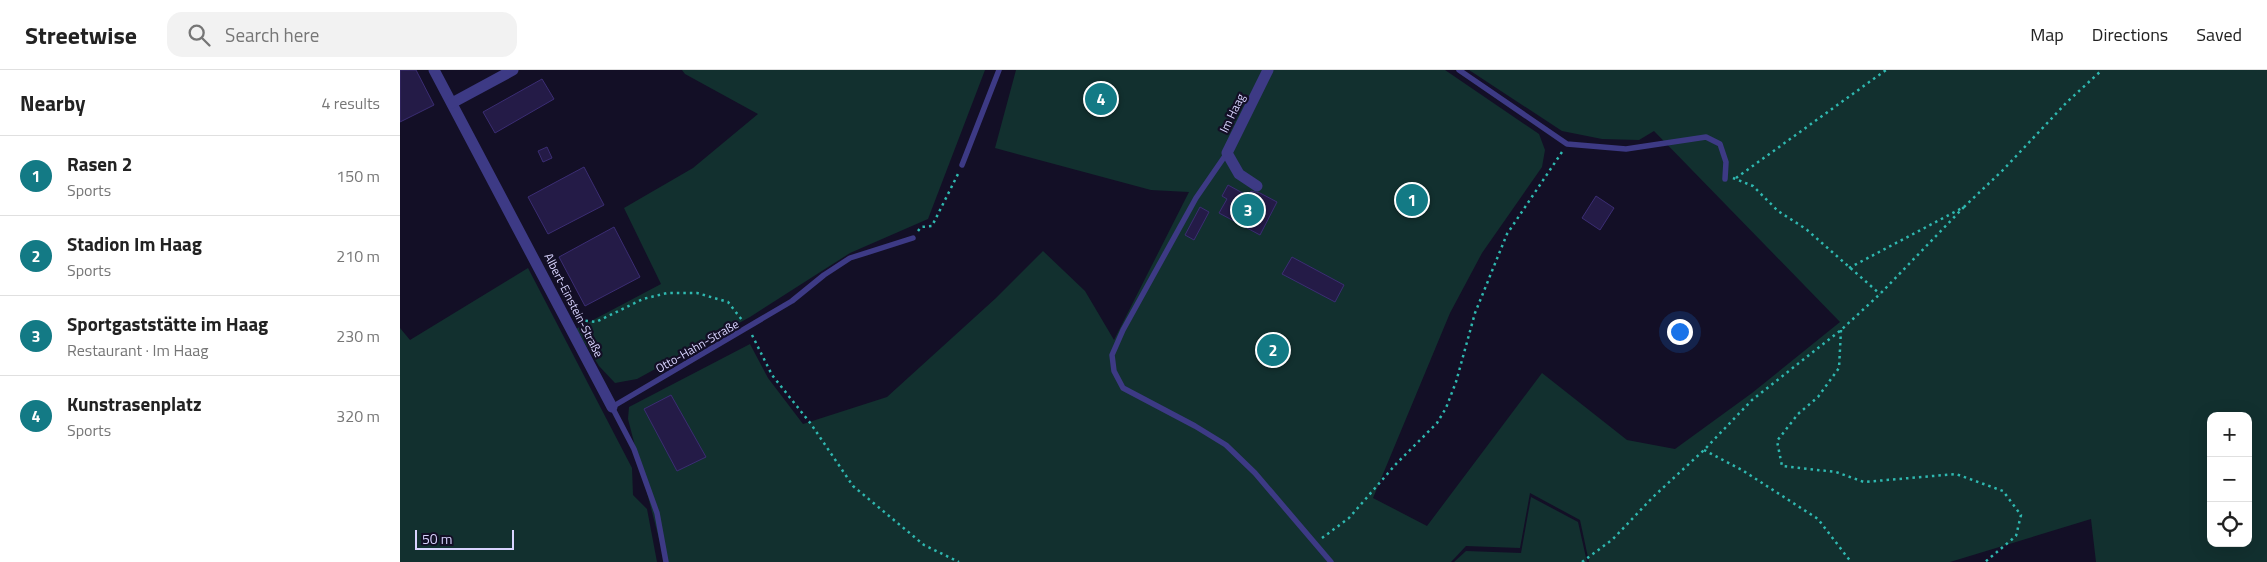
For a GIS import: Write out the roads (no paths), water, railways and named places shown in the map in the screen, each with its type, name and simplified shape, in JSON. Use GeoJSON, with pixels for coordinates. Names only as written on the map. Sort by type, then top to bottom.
{"type":"FeatureCollection","features":[{"type":"Feature","properties":{"kind":"street","name":"Albert-Einstein-Straße"},"geometry":{"type":"LineString","coordinates":[[434,70],[612,407]]}},
{"type":"Feature","properties":{"kind":"street"},"geometry":{"type":"LineString","coordinates":[[452,103],[513,70]]}},
{"type":"Feature","properties":{"kind":"street","name":"Im Haag"},"geometry":{"type":"LineString","coordinates":[[1257,186],[1239,174],[1227,153],[1268,70]]}},
{"type":"Feature","properties":{"kind":"lane"},"geometry":{"type":"LineString","coordinates":[[962,165],[999,70]]}},
{"type":"Feature","properties":{"kind":"lane"},"geometry":{"type":"LineString","coordinates":[[1459,70],[1567,144],[1626,149],[1706,137],[1720,144],[1726,162],[1725,179]]}},
{"type":"Feature","properties":{"kind":"lane"},"geometry":{"type":"LineString","coordinates":[[1227,153],[1196,198],[1123,330],[1112,355],[1114,371],[1123,388],[1195,426],[1226,445],[1255,473],[1331,562]]}},
{"type":"Feature","properties":{"kind":"lane","name":"Otto-Hahn-Straße"},"geometry":{"type":"LineString","coordinates":[[612,407],[792,301],[824,275],[850,258],[913,238]]}},
{"type":"Feature","properties":{"kind":"lane","name":"Albert-Einstein-Straße"},"geometry":{"type":"LineString","coordinates":[[612,407],[634,448],[657,514],[666,562]]}},
{"type":"Feature","properties":{"kind":"place","name":"Kunstrasenplatz"},"geometry":{"type":"Point","coordinates":[1101,99]}},
{"type":"Feature","properties":{"kind":"place","name":"Rasen 2"},"geometry":{"type":"Point","coordinates":[1412,200]}},
{"type":"Feature","properties":{"kind":"place","name":"Sportgaststätte im Haag"},"geometry":{"type":"Point","coordinates":[1248,210]}},
{"type":"Feature","properties":{"kind":"place","name":"Stadion Im Haag"},"geometry":{"type":"Point","coordinates":[1273,350]}}]}
